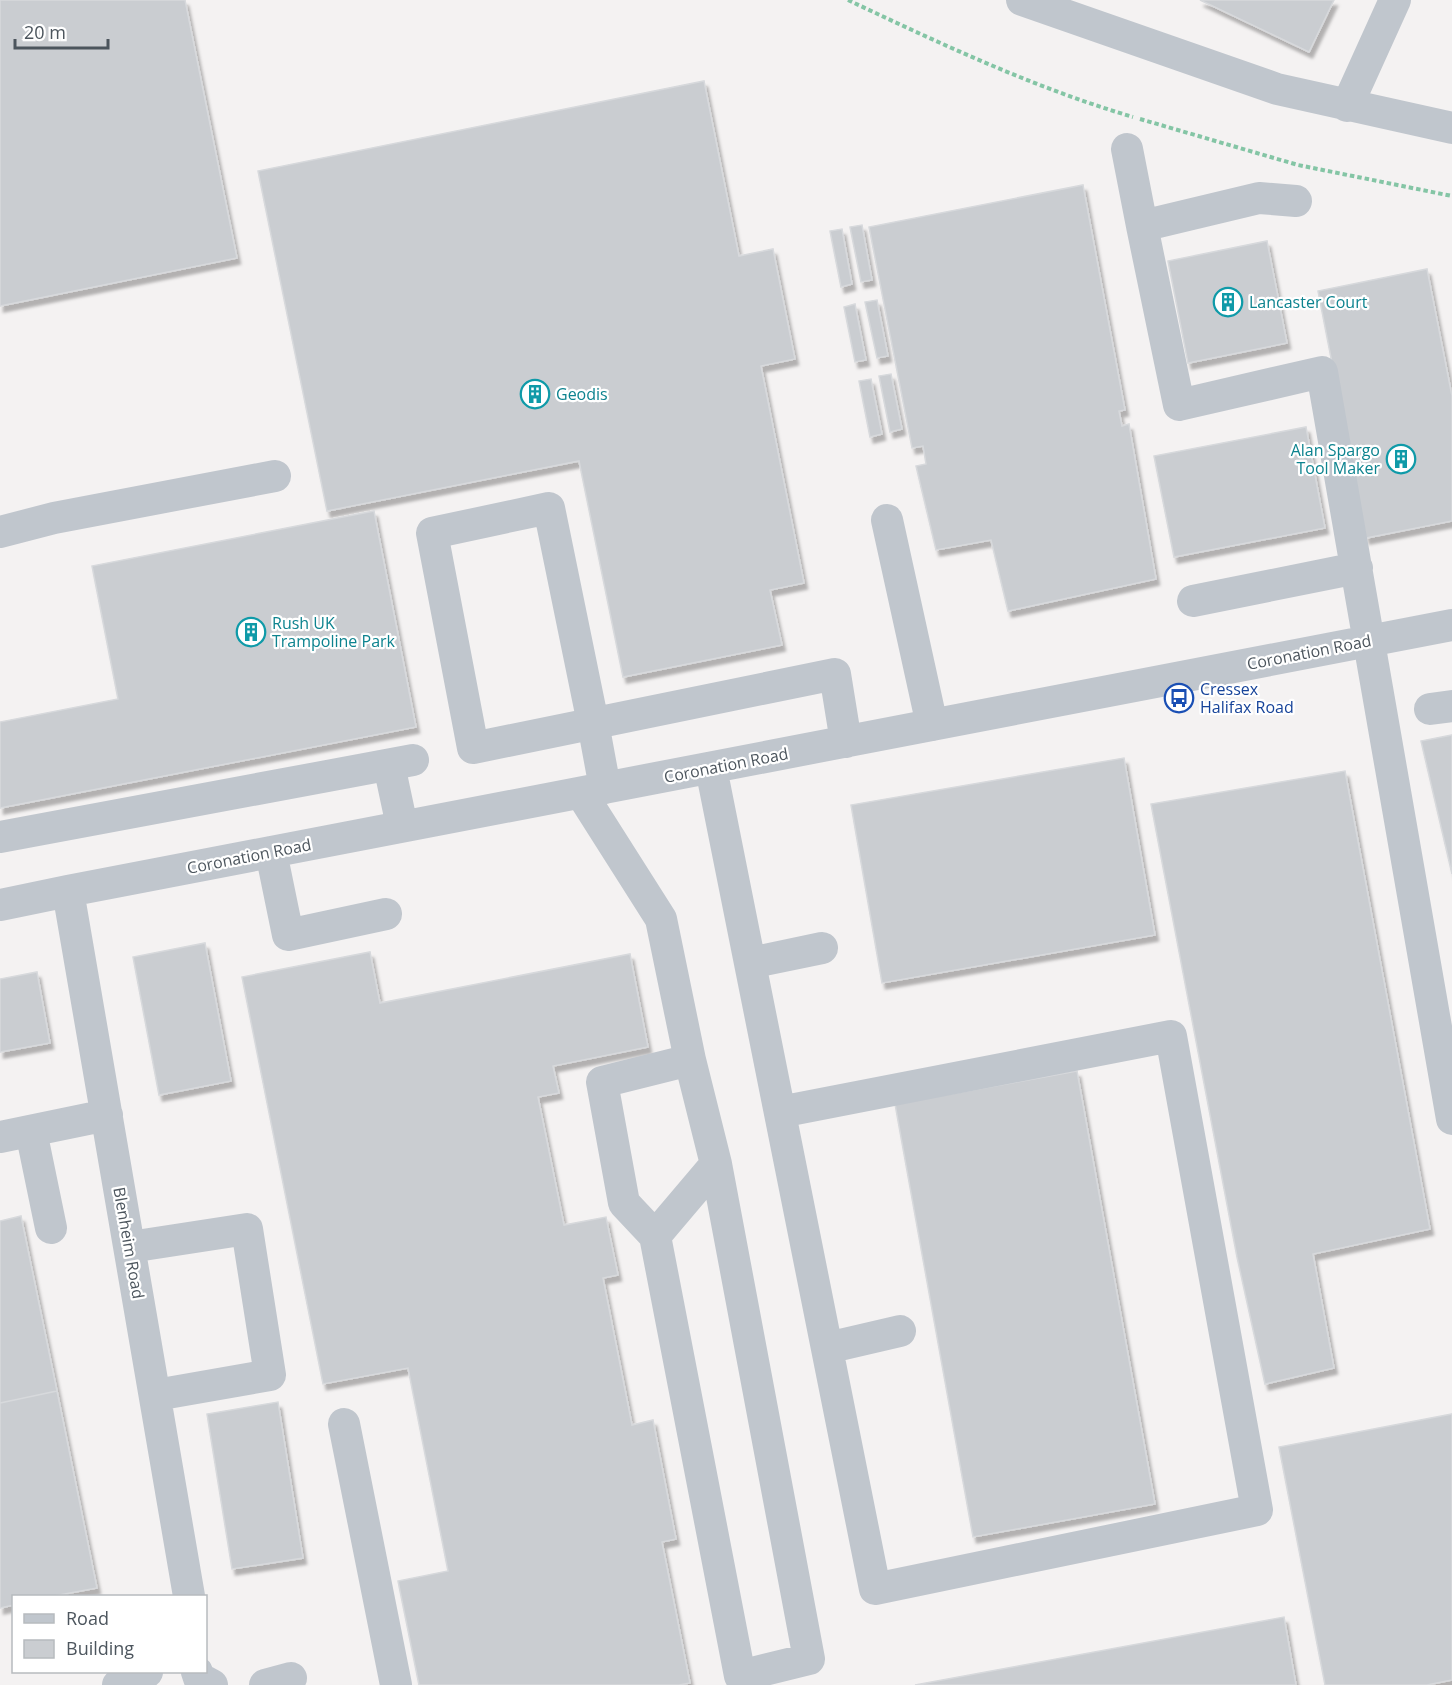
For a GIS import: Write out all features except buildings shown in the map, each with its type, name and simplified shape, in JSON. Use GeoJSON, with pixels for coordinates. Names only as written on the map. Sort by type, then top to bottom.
{"type":"FeatureCollection","features":[{"type":"Feature","properties":{"kind":"street"},"geometry":{"type":"LineString","coordinates":[[1022,0],[1277,89],[1452,128]]}},
{"type":"Feature","properties":{"kind":"street"},"geometry":{"type":"LineString","coordinates":[[1347,106],[1395,0]]}},
{"type":"Feature","properties":{"kind":"street"},"geometry":{"type":"LineString","coordinates":[[1127,149],[1179,405],[1322,372],[1452,1119]]}},
{"type":"Feature","properties":{"kind":"street"},"geometry":{"type":"LineString","coordinates":[[1142,226],[1259,198],[1296,201]]}},
{"type":"Feature","properties":{"kind":"street"},"geometry":{"type":"LineString","coordinates":[[0,532],[54,518],[275,476]]}},
{"type":"Feature","properties":{"kind":"street"},"geometry":{"type":"LineString","coordinates":[[690,1060],[602,1082],[624,1203],[655,1236],[736,1680],[809,1659],[716,1164],[690,1060],[661,919],[593,791],[593,723],[549,508],[432,533],[473,748],[593,723],[835,674],[846,742]]}},
{"type":"Feature","properties":{"kind":"street"},"geometry":{"type":"LineString","coordinates":[[886,520],[932,725]]}},
{"type":"Feature","properties":{"kind":"street"},"geometry":{"type":"LineString","coordinates":[[1194,601],[1357,568]]}},
{"type":"Feature","properties":{"kind":"street","name":"Coronation Road"},"geometry":{"type":"LineString","coordinates":[[0,906],[402,826],[1452,625]]}},
{"type":"Feature","properties":{"kind":"street"},"geometry":{"type":"LineString","coordinates":[[0,837],[401,762],[402,826]]}},
{"type":"Feature","properties":{"kind":"street"},"geometry":{"type":"LineString","coordinates":[[711,768],[875,1589],[1257,1510],[1171,1036],[780,1112]]}},
{"type":"Feature","properties":{"kind":"street"},"geometry":{"type":"LineString","coordinates":[[271,852],[288,935],[386,914]]}},
{"type":"Feature","properties":{"kind":"street","name":"Blenheim Road"},"geometry":{"type":"LineString","coordinates":[[68,891],[189,1595]]}},
{"type":"Feature","properties":{"kind":"street"},"geometry":{"type":"LineString","coordinates":[[750,963],[822,948]]}},
{"type":"Feature","properties":{"kind":"street"},"geometry":{"type":"LineString","coordinates":[[0,1137],[107,1115]]}},
{"type":"Feature","properties":{"kind":"street"},"geometry":{"type":"LineString","coordinates":[[31,1131],[51,1228]]}},
{"type":"Feature","properties":{"kind":"street"},"geometry":{"type":"LineString","coordinates":[[655,1236],[716,1164]]}},
{"type":"Feature","properties":{"kind":"street"},"geometry":{"type":"LineString","coordinates":[[130,1247],[247,1228],[270,1375],[156,1395]]}},
{"type":"Feature","properties":{"kind":"street"},"geometry":{"type":"LineString","coordinates":[[827,1348],[900,1331]]}},
{"type":"Feature","properties":{"kind":"street"},"geometry":{"type":"LineString","coordinates":[[344,1424],[396,1685]]}},
{"type":"Feature","properties":{"kind":"street"},"geometry":{"type":"LineString","coordinates":[[118,1685],[143,1673]]}},
{"type":"Feature","properties":{"kind":"street"},"geometry":{"type":"LineString","coordinates":[[198,1673],[199,1678],[212,1685]]}},
{"type":"Feature","properties":{"kind":"path"},"geometry":{"type":"LineString","coordinates":[[848,0],[933,40],[1094,105],[1298,165],[1452,196]]}},
{"type":"Feature","properties":{"kind":"place","name":"Lancaster Court"},"geometry":{"type":"Point","coordinates":[1228,302]}},
{"type":"Feature","properties":{"kind":"place","name":"Geodis"},"geometry":{"type":"Point","coordinates":[535,394]}},
{"type":"Feature","properties":{"kind":"place","name":"Alan Spargo Tool Maker"},"geometry":{"type":"Point","coordinates":[1401,459]}},
{"type":"Feature","properties":{"kind":"place","name":"Rush UK Trampoline Park"},"geometry":{"type":"Point","coordinates":[251,632]}},
{"type":"Feature","properties":{"kind":"place","name":"Cressex Halifax Road"},"geometry":{"type":"Point","coordinates":[1179,698]}}]}
